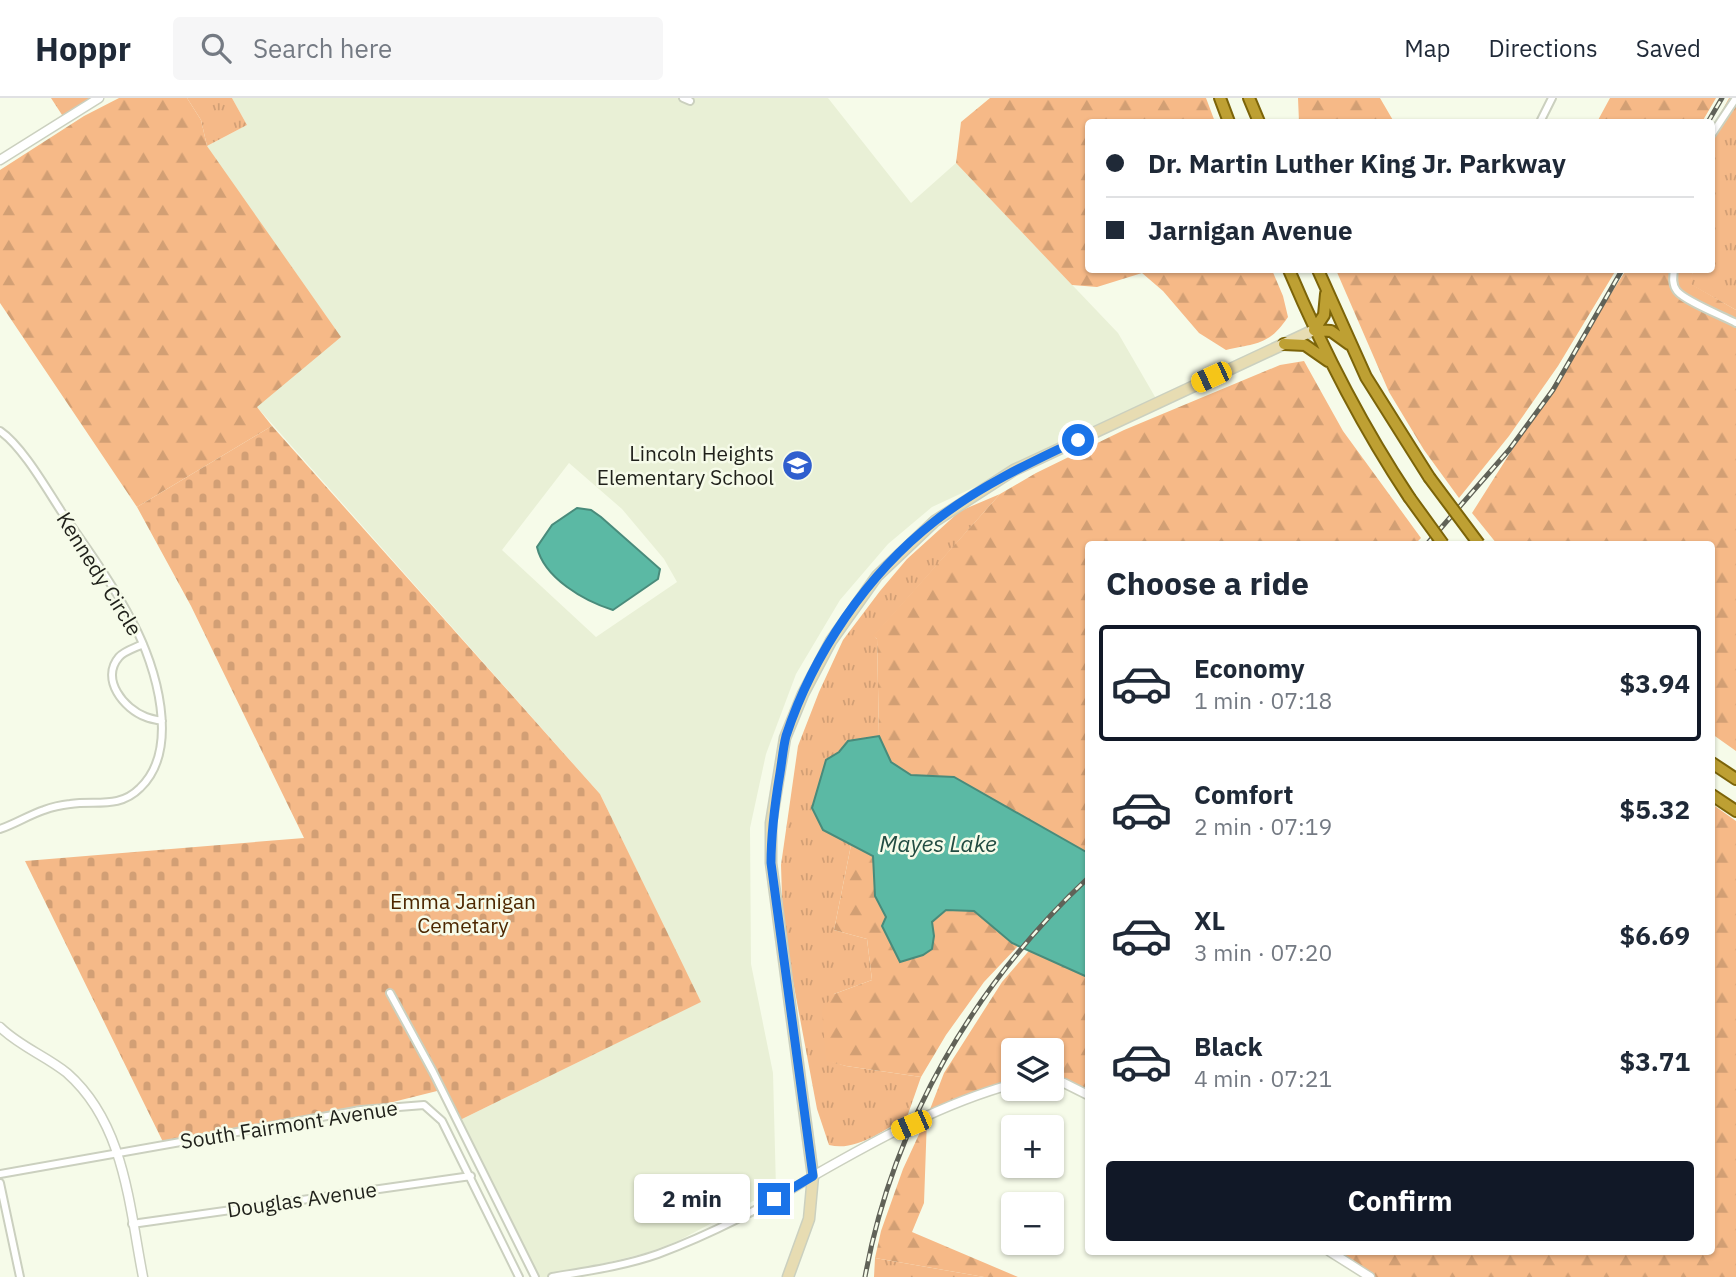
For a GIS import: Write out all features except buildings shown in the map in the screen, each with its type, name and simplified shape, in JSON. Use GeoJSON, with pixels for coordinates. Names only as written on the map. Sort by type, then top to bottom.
{"type":"FeatureCollection","features":[{"type":"Feature","properties":{"kind":"highway"},"geometry":{"type":"LineString","coordinates":[[1220,98],[1229,119]]}},
{"type":"Feature","properties":{"kind":"highway"},"geometry":{"type":"LineString","coordinates":[[1249,98],[1258,119]]}},
{"type":"Feature","properties":{"kind":"highway"},"geometry":{"type":"LineString","coordinates":[[1290,273],[1314,330],[1355,410],[1409,497],[1441,541]]}},
{"type":"Feature","properties":{"kind":"highway"},"geometry":{"type":"LineString","coordinates":[[1319,273],[1366,377],[1429,477],[1477,541]]}},
{"type":"Feature","properties":{"kind":"highway"},"geometry":{"type":"LineString","coordinates":[[1314,330],[1324,315],[1326,288]]}},
{"type":"Feature","properties":{"kind":"highway"},"geometry":{"type":"LineString","coordinates":[[1314,330],[1331,331],[1352,346]]}},
{"type":"Feature","properties":{"kind":"highway"},"geometry":{"type":"LineString","coordinates":[[1284,344],[1305,345],[1331,363]]}},
{"type":"Feature","properties":{"kind":"highway"},"geometry":{"type":"LineString","coordinates":[[1715,765],[1736,779]]}},
{"type":"Feature","properties":{"kind":"highway"},"geometry":{"type":"LineString","coordinates":[[1715,797],[1736,811]]}},
{"type":"Feature","properties":{"kind":"main road"},"geometry":{"type":"LineString","coordinates":[[788,1277],[809,1219],[813,1176],[771,863],[772,823],[786,738],[803,694],[831,641],[877,576],[935,521],[1014,470],[1314,330]]}},
{"type":"Feature","properties":{"kind":"street"},"geometry":{"type":"LineString","coordinates":[[0,160],[99,98]]}},
{"type":"Feature","properties":{"kind":"street"},"geometry":{"type":"LineString","coordinates":[[1542,119],[1552,98]]}},
{"type":"Feature","properties":{"kind":"street"},"geometry":{"type":"LineString","coordinates":[[1715,130],[1736,98]]}},
{"type":"Feature","properties":{"kind":"street"},"geometry":{"type":"LineString","coordinates":[[1674,273],[1676,290],[1736,323]]}},
{"type":"Feature","properties":{"kind":"street","name":"Kennedy Circle"},"geometry":{"type":"LineString","coordinates":[[0,430],[31,467],[133,622],[154,677],[162,721],[162,746],[153,770],[140,788],[120,802],[70,803],[42,810],[0,829]]}},
{"type":"Feature","properties":{"kind":"street"},"geometry":{"type":"LineString","coordinates":[[143,644],[121,655],[112,667],[111,676],[116,691],[126,704],[145,717],[162,721]]}},
{"type":"Feature","properties":{"kind":"street"},"geometry":{"type":"LineString","coordinates":[[390,993],[433,1072],[535,1277]]}},
{"type":"Feature","properties":{"kind":"street"},"geometry":{"type":"LineString","coordinates":[[0,1027],[68,1075],[92,1101],[107,1125],[119,1154],[143,1277]]}},
{"type":"Feature","properties":{"kind":"street"},"geometry":{"type":"LineString","coordinates":[[1064,1083],[1085,1094]]}},
{"type":"Feature","properties":{"kind":"street"},"geometry":{"type":"LineString","coordinates":[[552,1277],[599,1269],[656,1254],[751,1211],[881,1138],[942,1110],[1001,1088]]}},
{"type":"Feature","properties":{"kind":"street","name":"South Fairmont Avenue"},"geometry":{"type":"LineString","coordinates":[[0,1174],[361,1110],[424,1105],[442,1121],[519,1277]]}},
{"type":"Feature","properties":{"kind":"street","name":"Douglas Avenue"},"geometry":{"type":"LineString","coordinates":[[132,1224],[471,1176]]}},
{"type":"Feature","properties":{"kind":"street"},"geometry":{"type":"LineString","coordinates":[[0,1183],[20,1277]]}},
{"type":"Feature","properties":{"kind":"street"},"geometry":{"type":"LineString","coordinates":[[1335,1255],[1370,1277]]}},
{"type":"Feature","properties":{"kind":"shaded area"},"geometry":{"type":"Polygon","coordinates":[[[232,98],[828,98],[911,203],[956,163],[1118,333],[1158,402],[932,507],[888,544],[840,600],[796,674],[766,754],[750,828],[751,964],[773,1073],[776,1189],[678,1241],[646,1253],[548,1277],[535,1277],[458,1121],[700,1002],[600,794],[257,407],[207,146],[247,125],[232,98]],[[569,463],[502,550],[596,637],[677,582],[664,559],[622,509],[569,463]]]}},
{"type":"Feature","properties":{"kind":"green space"},"geometry":{"type":"Polygon","coordinates":[[[51,98],[99,98],[64,118],[51,98]]]}},
{"type":"Feature","properties":{"kind":"green space"},"geometry":{"type":"Polygon","coordinates":[[[119,98],[187,98],[201,120],[207,146],[341,337],[257,407],[272,426],[137,507],[0,303],[0,170],[84,116],[119,98]]]}},
{"type":"Feature","properties":{"kind":"green space"},"geometry":{"type":"Polygon","coordinates":[[[187,98],[232,98],[247,125],[207,146],[201,120],[187,98]]]}},
{"type":"Feature","properties":{"kind":"green space"},"geometry":{"type":"Polygon","coordinates":[[[990,98],[1206,98],[1214,119],[1085,119],[1085,273],[1142,273],[1097,287],[1072,285],[956,163],[961,122],[990,98]]]}},
{"type":"Feature","properties":{"kind":"green space"},"geometry":{"type":"Polygon","coordinates":[[[1298,98],[1380,98],[1392,119],[1299,119],[1298,98]]]}},
{"type":"Feature","properties":{"kind":"green space"},"geometry":{"type":"Polygon","coordinates":[[[1610,98],[1716,98],[1704,119],[1599,119],[1610,98]]]}},
{"type":"Feature","properties":{"kind":"green space"},"geometry":{"type":"Polygon","coordinates":[[[1729,98],[1736,98],[1736,310],[1690,284],[1692,273],[1715,273],[1715,124],[1729,98]]]}},
{"type":"Feature","properties":{"kind":"green space"},"geometry":{"type":"Polygon","coordinates":[[[1142,273],[1273,273],[1288,317],[1268,338],[1226,350],[1199,333],[1163,291],[1142,273]]]}},
{"type":"Feature","properties":{"kind":"green space"},"geometry":{"type":"Polygon","coordinates":[[[1337,273],[1614,273],[1558,366],[1509,436],[1459,498],[1424,450],[1389,392],[1337,273]]]}},
{"type":"Feature","properties":{"kind":"green space"},"geometry":{"type":"Polygon","coordinates":[[[1624,273],[1693,273],[1691,284],[1736,310],[1736,751],[1715,736],[1715,541],[1495,541],[1472,513],[1624,273]]]}},
{"type":"Feature","properties":{"kind":"green space"},"geometry":{"type":"Polygon","coordinates":[[[1304,361],[1343,431],[1421,538],[1418,541],[1085,541],[1085,851],[954,777],[911,775],[891,762],[879,736],[877,639],[873,636],[1000,494],[1036,473],[1124,430],[1280,365],[1304,361]]]}},
{"type":"Feature","properties":{"kind":"green space","name":"Emma Jarnigan Cemetary"},"geometry":{"type":"Polygon","coordinates":[[[272,426],[600,794],[701,1002],[458,1121],[441,1090],[361,1110],[165,1146],[25,861],[304,838],[191,606],[137,507],[272,426]]]}},
{"type":"Feature","properties":{"kind":"green space"},"geometry":{"type":"Polygon","coordinates":[[[1000,494],[874,636],[877,639],[879,736],[848,741],[839,752],[826,760],[812,808],[823,830],[851,845],[834,930],[867,939],[872,980],[834,994],[826,1060],[846,1066],[921,1077],[907,1117],[859,1143],[829,1145],[817,1109],[783,928],[781,865],[798,746],[843,640],[880,591],[907,559],[960,511],[1000,494]]]}},
{"type":"Feature","properties":{"kind":"green space"},"geometry":{"type":"Polygon","coordinates":[[[1715,806],[1736,821],[1736,1277],[1370,1277],[1335,1255],[1715,1255],[1715,806]]]}},
{"type":"Feature","properties":{"kind":"green space"},"geometry":{"type":"Polygon","coordinates":[[[851,845],[873,856],[875,896],[886,917],[934,936],[932,922],[946,909],[974,911],[1018,946],[984,982],[946,1035],[921,1077],[826,1061],[822,1010],[834,994],[872,980],[867,939],[834,930],[851,845]]]}},
{"type":"Feature","properties":{"kind":"green space"},"geometry":{"type":"Polygon","coordinates":[[[1085,890],[1085,1094],[1064,1086],[1064,1038],[1001,1038],[1001,1089],[927,1118],[924,1203],[912,1232],[1018,1277],[984,1277],[875,1258],[881,1231],[903,1169],[944,1073],[1002,982],[1085,890]]]}},
{"type":"Feature","properties":{"kind":"green space"},"geometry":{"type":"Polygon","coordinates":[[[875,1258],[984,1277],[874,1277],[875,1258]]]}},
{"type":"Feature","properties":{"kind":"water"},"geometry":{"type":"Polygon","coordinates":[[[577,508],[591,510],[601,517],[660,569],[658,579],[613,610],[590,601],[556,578],[541,558],[537,547],[552,525],[577,508]]]}},
{"type":"Feature","properties":{"kind":"water","name":"Mayes Lake"},"geometry":{"type":"Polygon","coordinates":[[[879,736],[891,762],[911,775],[954,777],[1085,851],[1085,976],[1012,943],[974,911],[946,910],[932,922],[932,949],[923,955],[900,962],[882,926],[886,917],[875,896],[873,856],[823,830],[812,808],[826,760],[839,752],[848,741],[879,736]]]}},
{"type":"Feature","properties":{"kind":"railway"},"geometry":{"type":"LineString","coordinates":[[1710,119],[1722,98]]}},
{"type":"Feature","properties":{"kind":"railway"},"geometry":{"type":"LineString","coordinates":[[1430,541],[1509,450],[1553,390],[1620,273]]}},
{"type":"Feature","properties":{"kind":"railway"},"geometry":{"type":"LineString","coordinates":[[865,1277],[878,1220],[896,1165],[918,1111],[945,1059],[975,1010],[1009,963],[1085,881]]}},
{"type":"Feature","properties":{"kind":"place","name":"Lincoln Heights Elementary School"},"geometry":{"type":"Point","coordinates":[797,466]}},
{"type":"Feature","properties":{"kind":"route"},"geometry":{"type":"LineString","coordinates":[[774,1199],[813,1176],[771,863],[772,823],[786,738],[803,694],[831,641],[877,576],[935,521],[1014,470],[1078,440]]}}]}
